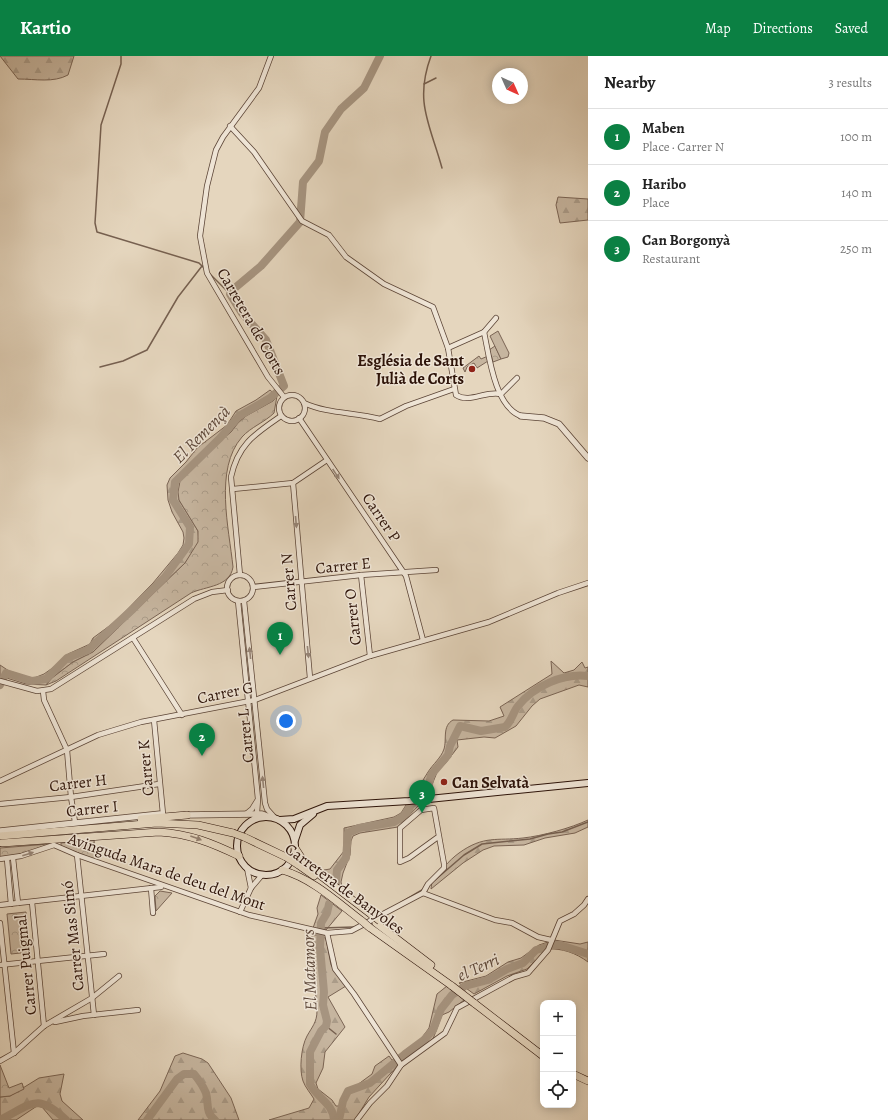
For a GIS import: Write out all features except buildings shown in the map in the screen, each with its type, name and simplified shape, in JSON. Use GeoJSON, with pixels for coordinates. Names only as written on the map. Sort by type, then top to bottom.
{"type":"FeatureCollection","features":[{"type":"Feature","properties":{"kind":"highway"},"geometry":{"type":"LineString","coordinates":[[1,841],[22,834],[132,820],[187,815]]}},
{"type":"Feature","properties":{"kind":"highway"},"geometry":{"type":"LineString","coordinates":[[22,834],[145,823],[198,825],[244,838],[286,858],[367,918]]}},
{"type":"Feature","properties":{"kind":"highway"},"geometry":{"type":"LineString","coordinates":[[1,841],[146,827],[185,827],[232,835]]}},
{"type":"Feature","properties":{"kind":"highway"},"geometry":{"type":"LineString","coordinates":[[1,841],[174,833],[192,836],[239,856]]}},
{"type":"Feature","properties":{"kind":"highway"},"geometry":{"type":"LineString","coordinates":[[295,848],[304,862],[367,918],[429,968],[454,985]]}},
{"type":"Feature","properties":{"kind":"highway"},"geometry":{"type":"LineString","coordinates":[[282,870],[298,874],[367,918]]}},
{"type":"Feature","properties":{"kind":"highway"},"geometry":{"type":"LineString","coordinates":[[374,924],[409,948],[540,1054]]}},
{"type":"Feature","properties":{"kind":"highway"},"geometry":{"type":"LineString","coordinates":[[476,1002],[540,1048]]}},
{"type":"Feature","properties":{"kind":"highway"},"geometry":{"type":"LineString","coordinates":[[576,1070],[588,1076]]}},
{"type":"Feature","properties":{"kind":"highway"},"geometry":{"type":"LineString","coordinates":[[576,1075],[588,1081]]}},
{"type":"Feature","properties":{"kind":"main road"},"geometry":{"type":"LineString","coordinates":[[397,802],[320,812],[312,815],[300,825],[295,840],[292,861],[282,870],[269,875],[262,875],[247,868],[239,856],[237,846],[239,835],[245,826],[255,817],[294,819],[327,806],[397,802],[409,802],[588,783]]}},
{"type":"Feature","properties":{"kind":"main road"},"geometry":{"type":"LineString","coordinates":[[275,818],[290,828],[295,840]]}},
{"type":"Feature","properties":{"kind":"street","name":"Carretera de Corts"},"geometry":{"type":"LineString","coordinates":[[271,56],[259,88],[230,126],[216,150],[207,186],[200,236],[202,253],[208,273],[273,384],[284,397]]}},
{"type":"Feature","properties":{"kind":"street"},"geometry":{"type":"LineString","coordinates":[[230,126],[254,152],[302,221],[329,235],[346,257],[384,284],[432,307],[448,348],[456,395],[461,398],[490,393],[501,394]]}},
{"type":"Feature","properties":{"kind":"street"},"geometry":{"type":"LineString","coordinates":[[448,348],[484,332],[496,318]]}},
{"type":"Feature","properties":{"kind":"street"},"geometry":{"type":"LineString","coordinates":[[484,332],[490,363],[501,394],[509,409],[521,416],[544,418],[559,424],[588,458]]}},
{"type":"Feature","properties":{"kind":"street"},"geometry":{"type":"LineString","coordinates":[[501,394],[517,378]]}},
{"type":"Feature","properties":{"kind":"street"},"geometry":{"type":"LineString","coordinates":[[281,416],[279,406],[284,397],[293,395],[298,396],[304,403],[321,409],[363,414],[380,419],[406,406],[454,389]]}},
{"type":"Feature","properties":{"kind":"street"},"geometry":{"type":"LineString","coordinates":[[281,416],[290,420],[299,418],[303,414],[304,403]]}},
{"type":"Feature","properties":{"kind":"street"},"geometry":{"type":"LineString","coordinates":[[240,575],[233,489],[233,471],[240,451],[252,436],[281,416]]}},
{"type":"Feature","properties":{"kind":"street","name":"Carrer P"},"geometry":{"type":"LineString","coordinates":[[299,418],[404,572],[409,585],[423,640]]}},
{"type":"Feature","properties":{"kind":"street"},"geometry":{"type":"LineString","coordinates":[[233,489],[293,483],[327,460]]}},
{"type":"Feature","properties":{"kind":"street","name":"Carrer N"},"geometry":{"type":"LineString","coordinates":[[293,483],[310,678]]}},
{"type":"Feature","properties":{"kind":"street","name":"Carrer E"},"geometry":{"type":"LineString","coordinates":[[253,587],[361,575],[436,570]]}},
{"type":"Feature","properties":{"kind":"street"},"geometry":{"type":"LineString","coordinates":[[240,575],[250,579],[253,587],[250,597],[244,601],[238,601],[232,598],[228,590],[229,582],[235,576],[240,575]]}},
{"type":"Feature","properties":{"kind":"street","name":"Carrer O"},"geometry":{"type":"LineString","coordinates":[[361,575],[370,656]]}},
{"type":"Feature","properties":{"kind":"street","name":"Carrer G"},"geometry":{"type":"LineString","coordinates":[[0,781],[98,735],[154,720],[255,700],[370,656],[496,620],[558,593],[588,583]]}},
{"type":"Feature","properties":{"kind":"street"},"geometry":{"type":"LineString","coordinates":[[0,681],[28,689],[43,691],[61,684],[194,599],[212,592],[228,590]]}},
{"type":"Feature","properties":{"kind":"street","name":"Carrer L"},"geometry":{"type":"LineString","coordinates":[[238,601],[258,799],[255,817]]}},
{"type":"Feature","properties":{"kind":"street","name":"Carrer L"},"geometry":{"type":"LineString","coordinates":[[244,601],[265,803],[267,809],[275,818]]}},
{"type":"Feature","properties":{"kind":"street"},"geometry":{"type":"LineString","coordinates":[[133,638],[182,715]]}},
{"type":"Feature","properties":{"kind":"street"},"geometry":{"type":"LineString","coordinates":[[43,691],[44,700],[67,750],[71,797],[75,822]]}},
{"type":"Feature","properties":{"kind":"street","name":"Carrer K"},"geometry":{"type":"LineString","coordinates":[[154,720],[163,814]]}},
{"type":"Feature","properties":{"kind":"street","name":"Carrer H"},"geometry":{"type":"LineString","coordinates":[[0,804],[71,797],[159,784]]}},
{"type":"Feature","properties":{"kind":"street"},"geometry":{"type":"LineString","coordinates":[[246,814],[252,809],[258,799]]}},
{"type":"Feature","properties":{"kind":"street"},"geometry":{"type":"LineString","coordinates":[[401,1065],[335,969],[326,933],[351,931],[423,893],[428,884],[444,868],[433,799]]}},
{"type":"Feature","properties":{"kind":"street"},"geometry":{"type":"LineString","coordinates":[[434,808],[421,810],[400,828],[400,862],[438,837]]}},
{"type":"Feature","properties":{"kind":"street","name":"Carrer I"},"geometry":{"type":"LineString","coordinates":[[0,831],[163,814],[246,814],[255,817]]}},
{"type":"Feature","properties":{"kind":"street","name":"Avinguda Mara de deu del Mont"},"geometry":{"type":"LineString","coordinates":[[0,859],[13,858],[29,854],[54,844],[77,855],[240,912],[326,933]]}},
{"type":"Feature","properties":{"kind":"street","name":"Carrer Mas Simó"},"geometry":{"type":"LineString","coordinates":[[77,855],[80,896],[94,1015]]}},
{"type":"Feature","properties":{"kind":"street"},"geometry":{"type":"LineString","coordinates":[[13,858],[18,903]]}},
{"type":"Feature","properties":{"kind":"street"},"geometry":{"type":"LineString","coordinates":[[7,859],[11,904]]}},
{"type":"Feature","properties":{"kind":"street"},"geometry":{"type":"LineString","coordinates":[[247,868],[251,888]]}},
{"type":"Feature","properties":{"kind":"street"},"geometry":{"type":"LineString","coordinates":[[240,912],[251,888],[262,875]]}},
{"type":"Feature","properties":{"kind":"street"},"geometry":{"type":"LineString","coordinates":[[0,905],[165,887]]}},
{"type":"Feature","properties":{"kind":"street"},"geometry":{"type":"LineString","coordinates":[[151,888],[153,913]]}},
{"type":"Feature","properties":{"kind":"street"},"geometry":{"type":"LineString","coordinates":[[423,893],[495,920],[512,923],[538,937],[551,940]]}},
{"type":"Feature","properties":{"kind":"street"},"geometry":{"type":"LineString","coordinates":[[357,1120],[370,1103],[387,1086],[401,1065],[445,1033],[457,1008],[514,977],[528,973],[548,950],[560,921],[574,914],[584,905],[588,898]]}},
{"type":"Feature","properties":{"kind":"street","name":"Carrer Puigmal"},"geometry":{"type":"LineString","coordinates":[[32,902],[44,1026]]}},
{"type":"Feature","properties":{"kind":"street"},"geometry":{"type":"LineString","coordinates":[[0,923],[2,965],[14,1053]]}},
{"type":"Feature","properties":{"kind":"street"},"geometry":{"type":"LineString","coordinates":[[2,965],[104,954]]}},
{"type":"Feature","properties":{"kind":"street"},"geometry":{"type":"LineString","coordinates":[[0,1061],[14,1053],[44,1026],[92,998],[119,976]]}},
{"type":"Feature","properties":{"kind":"street"},"geometry":{"type":"LineString","coordinates":[[44,1026],[64,1019],[138,1010]]}},
{"type":"Feature","properties":{"kind":"green space"},"geometry":{"type":"Polygon","coordinates":[[[0,56],[74,56],[68,75],[56,79],[44,80],[18,79],[0,56]]]}},
{"type":"Feature","properties":{"kind":"green space"},"geometry":{"type":"Polygon","coordinates":[[[558,197],[588,199],[588,220],[560,223],[556,205],[558,197]]]}},
{"type":"Feature","properties":{"kind":"green space"},"geometry":{"type":"Polygon","coordinates":[[[498,331],[509,353],[508,357],[501,359],[490,336],[498,331]]]}},
{"type":"Feature","properties":{"kind":"green space"},"geometry":{"type":"Polygon","coordinates":[[[495,346],[501,359],[493,362],[489,350],[495,346]]]}},
{"type":"Feature","properties":{"kind":"green space"},"geometry":{"type":"Polygon","coordinates":[[[479,356],[481,359],[488,356],[488,361],[477,368],[474,363],[467,367],[465,372],[463,368],[479,356]]]}},
{"type":"Feature","properties":{"kind":"green space"},"geometry":{"type":"Polygon","coordinates":[[[270,390],[277,396],[273,401],[246,416],[180,481],[179,500],[198,531],[199,542],[185,563],[93,652],[73,662],[52,678],[46,685],[26,684],[0,676],[0,665],[9,671],[28,677],[34,678],[44,674],[61,662],[68,654],[90,644],[93,638],[116,621],[153,583],[183,545],[183,532],[172,512],[168,500],[167,485],[170,478],[197,448],[227,425],[236,411],[270,390]]]}},
{"type":"Feature","properties":{"kind":"green space"},"geometry":{"type":"Polygon","coordinates":[[[277,396],[274,413],[242,437],[233,450],[228,465],[226,499],[233,567],[231,574],[227,579],[216,585],[191,593],[56,681],[46,685],[52,678],[73,662],[93,652],[185,563],[198,542],[198,531],[179,500],[178,492],[180,481],[212,448],[231,432],[238,423],[246,416],[273,401],[277,396]]]}},
{"type":"Feature","properties":{"kind":"green space"},"geometry":{"type":"Polygon","coordinates":[[[551,661],[564,673],[574,670],[582,662],[585,668],[588,667],[588,687],[579,685],[540,699],[532,706],[516,726],[495,738],[484,737],[457,740],[458,747],[445,764],[438,770],[427,797],[411,798],[443,752],[446,729],[453,720],[489,721],[504,716],[500,707],[552,674],[551,661]]]}},
{"type":"Feature","properties":{"kind":"green space"},"geometry":{"type":"Polygon","coordinates":[[[420,804],[398,827],[360,833],[353,836],[350,855],[341,882],[343,890],[324,875],[324,870],[330,869],[344,851],[344,828],[394,817],[401,813],[406,805],[420,804]]]}},
{"type":"Feature","properties":{"kind":"green space"},"geometry":{"type":"Polygon","coordinates":[[[588,820],[588,827],[575,833],[545,838],[524,845],[494,846],[483,850],[463,863],[431,889],[432,881],[448,863],[459,853],[476,843],[539,835],[565,829],[588,820]]]}},
{"type":"Feature","properties":{"kind":"green space"},"geometry":{"type":"Polygon","coordinates":[[[94,840],[96,860],[61,846],[61,843],[94,840]]]}},
{"type":"Feature","properties":{"kind":"green space"},"geometry":{"type":"Polygon","coordinates":[[[49,844],[17,856],[0,857],[0,848],[49,844]]]}},
{"type":"Feature","properties":{"kind":"green space"},"geometry":{"type":"Polygon","coordinates":[[[160,891],[172,893],[156,911],[155,896],[160,891]]]}},
{"type":"Feature","properties":{"kind":"green space"},"geometry":{"type":"Polygon","coordinates":[[[321,895],[342,911],[326,930],[313,928],[318,914],[317,908],[321,895]]]}},
{"type":"Feature","properties":{"kind":"green space"},"geometry":{"type":"Polygon","coordinates":[[[26,912],[30,952],[11,954],[7,914],[26,912]]]}},
{"type":"Feature","properties":{"kind":"green space"},"geometry":{"type":"Polygon","coordinates":[[[313,935],[321,935],[326,939],[331,965],[346,986],[328,997],[345,1027],[325,1052],[323,1068],[316,1083],[318,1089],[332,1100],[336,1106],[340,1106],[349,1091],[372,1074],[375,1066],[389,1056],[392,1060],[418,1043],[429,1028],[437,994],[447,986],[464,1000],[449,1012],[442,1015],[433,1039],[401,1062],[369,1097],[355,1120],[269,1120],[309,1108],[314,1099],[303,1081],[301,1065],[305,1041],[317,1015],[316,995],[309,964],[310,949],[307,943],[313,935]]]}},
{"type":"Feature","properties":{"kind":"green space"},"geometry":{"type":"Polygon","coordinates":[[[554,940],[580,944],[588,942],[588,962],[569,952],[558,949],[547,949],[527,969],[507,976],[474,994],[459,983],[486,976],[508,962],[521,958],[539,945],[554,940]]]}},
{"type":"Feature","properties":{"kind":"green space"},"geometry":{"type":"Polygon","coordinates":[[[183,1053],[202,1059],[208,1063],[231,1098],[239,1120],[138,1120],[160,1091],[175,1056],[183,1053]]]}},
{"type":"Feature","properties":{"kind":"green space"},"geometry":{"type":"Polygon","coordinates":[[[0,1065],[9,1088],[22,1083],[24,1089],[10,1096],[0,1097],[0,1065]]]}},
{"type":"Feature","properties":{"kind":"green space"},"geometry":{"type":"Polygon","coordinates":[[[64,1074],[60,1094],[62,1101],[83,1120],[53,1120],[42,1107],[37,1106],[16,1120],[0,1120],[0,1097],[10,1096],[39,1078],[64,1074]]]}},
{"type":"Feature","properties":{"kind":"waterway"},"geometry":{"type":"LineString","coordinates":[[121,56],[121,64],[101,125],[95,223],[97,232],[199,263],[205,269]]}},
{"type":"Feature","properties":{"kind":"waterway","name":"El Remençà"},"geometry":{"type":"LineString","coordinates":[[0,685],[6,673],[32,681],[46,679],[67,658],[88,650],[133,609],[165,577],[189,544],[190,527],[173,500],[175,482],[220,438],[239,416],[270,398],[284,386],[266,340],[242,313],[230,294],[261,266],[300,222],[303,182],[319,161],[325,132],[341,109],[364,88],[380,56]]}},
{"type":"Feature","properties":{"kind":"waterway"},"geometry":{"type":"LineString","coordinates":[[431,56],[426,72],[424,100],[429,125],[442,168]]}},
{"type":"Feature","properties":{"kind":"waterway"},"geometry":{"type":"LineString","coordinates":[[424,84],[436,78]]}},
{"type":"Feature","properties":{"kind":"waterway"},"geometry":{"type":"LineString","coordinates":[[100,367],[123,361],[147,350],[178,297],[202,266]]}},
{"type":"Feature","properties":{"kind":"waterway"},"geometry":{"type":"LineString","coordinates":[[209,273],[230,294]]}},
{"type":"Feature","properties":{"kind":"waterway","name":"El Matamors"},"geometry":{"type":"LineString","coordinates":[[336,883],[337,870],[346,858],[348,833],[359,828],[394,822],[404,816],[411,805],[428,789],[431,775],[448,755],[450,746],[460,726],[481,731],[505,727],[518,706],[532,692],[550,682],[559,679],[588,676]]}},
{"type":"Feature","properties":{"kind":"waterway"},"geometry":{"type":"LineString","coordinates":[[435,880],[464,855],[482,844],[530,839],[562,832],[588,822]]}},
{"type":"Feature","properties":{"kind":"waterway"},"geometry":{"type":"LineString","coordinates":[[400,903],[422,890]]}},
{"type":"Feature","properties":{"kind":"waterway","name":"El Matamors"},"geometry":{"type":"LineString","coordinates":[[329,904],[327,913],[321,923],[320,948],[324,992],[323,1005],[327,1021],[326,1026],[321,1031],[310,1052],[310,1084],[331,1109],[334,1120]]}},
{"type":"Feature","properties":{"kind":"waterway"},"geometry":{"type":"LineString","coordinates":[[321,928],[354,927]]}},
{"type":"Feature","properties":{"kind":"waterway","name":"el Terri"},"geometry":{"type":"LineString","coordinates":[[339,1120],[343,1101],[348,1091],[370,1083],[424,1040],[433,1030],[441,1009],[452,995],[465,986],[488,980],[507,969],[523,963],[536,950],[554,945],[560,945],[588,954]]}},
{"type":"Feature","properties":{"kind":"waterway"},"geometry":{"type":"LineString","coordinates":[[326,1026],[336,1034]]}},
{"type":"Feature","properties":{"kind":"waterway","name":"el Terri"},"geometry":{"type":"LineString","coordinates":[[147,1120],[177,1079],[184,1074],[194,1074],[204,1088],[210,1114],[215,1120]]}},
{"type":"Feature","properties":{"kind":"waterway","name":"el Terri"},"geometry":{"type":"LineString","coordinates":[[0,1120],[27,1106],[41,1103],[56,1111],[66,1120]]}},
{"type":"Feature","properties":{"kind":"place","name":"Església de Sant Julià de Corts"},"geometry":{"type":"Point","coordinates":[472,369]}},
{"type":"Feature","properties":{"kind":"place","name":"Maben"},"geometry":{"type":"Point","coordinates":[280,655]}},
{"type":"Feature","properties":{"kind":"place","name":"Haribo"},"geometry":{"type":"Point","coordinates":[202,756]}},
{"type":"Feature","properties":{"kind":"place","name":"Can Selvatà"},"geometry":{"type":"Point","coordinates":[444,782]}},
{"type":"Feature","properties":{"kind":"place","name":"Can Borgonyà"},"geometry":{"type":"Point","coordinates":[422,813]}}]}
